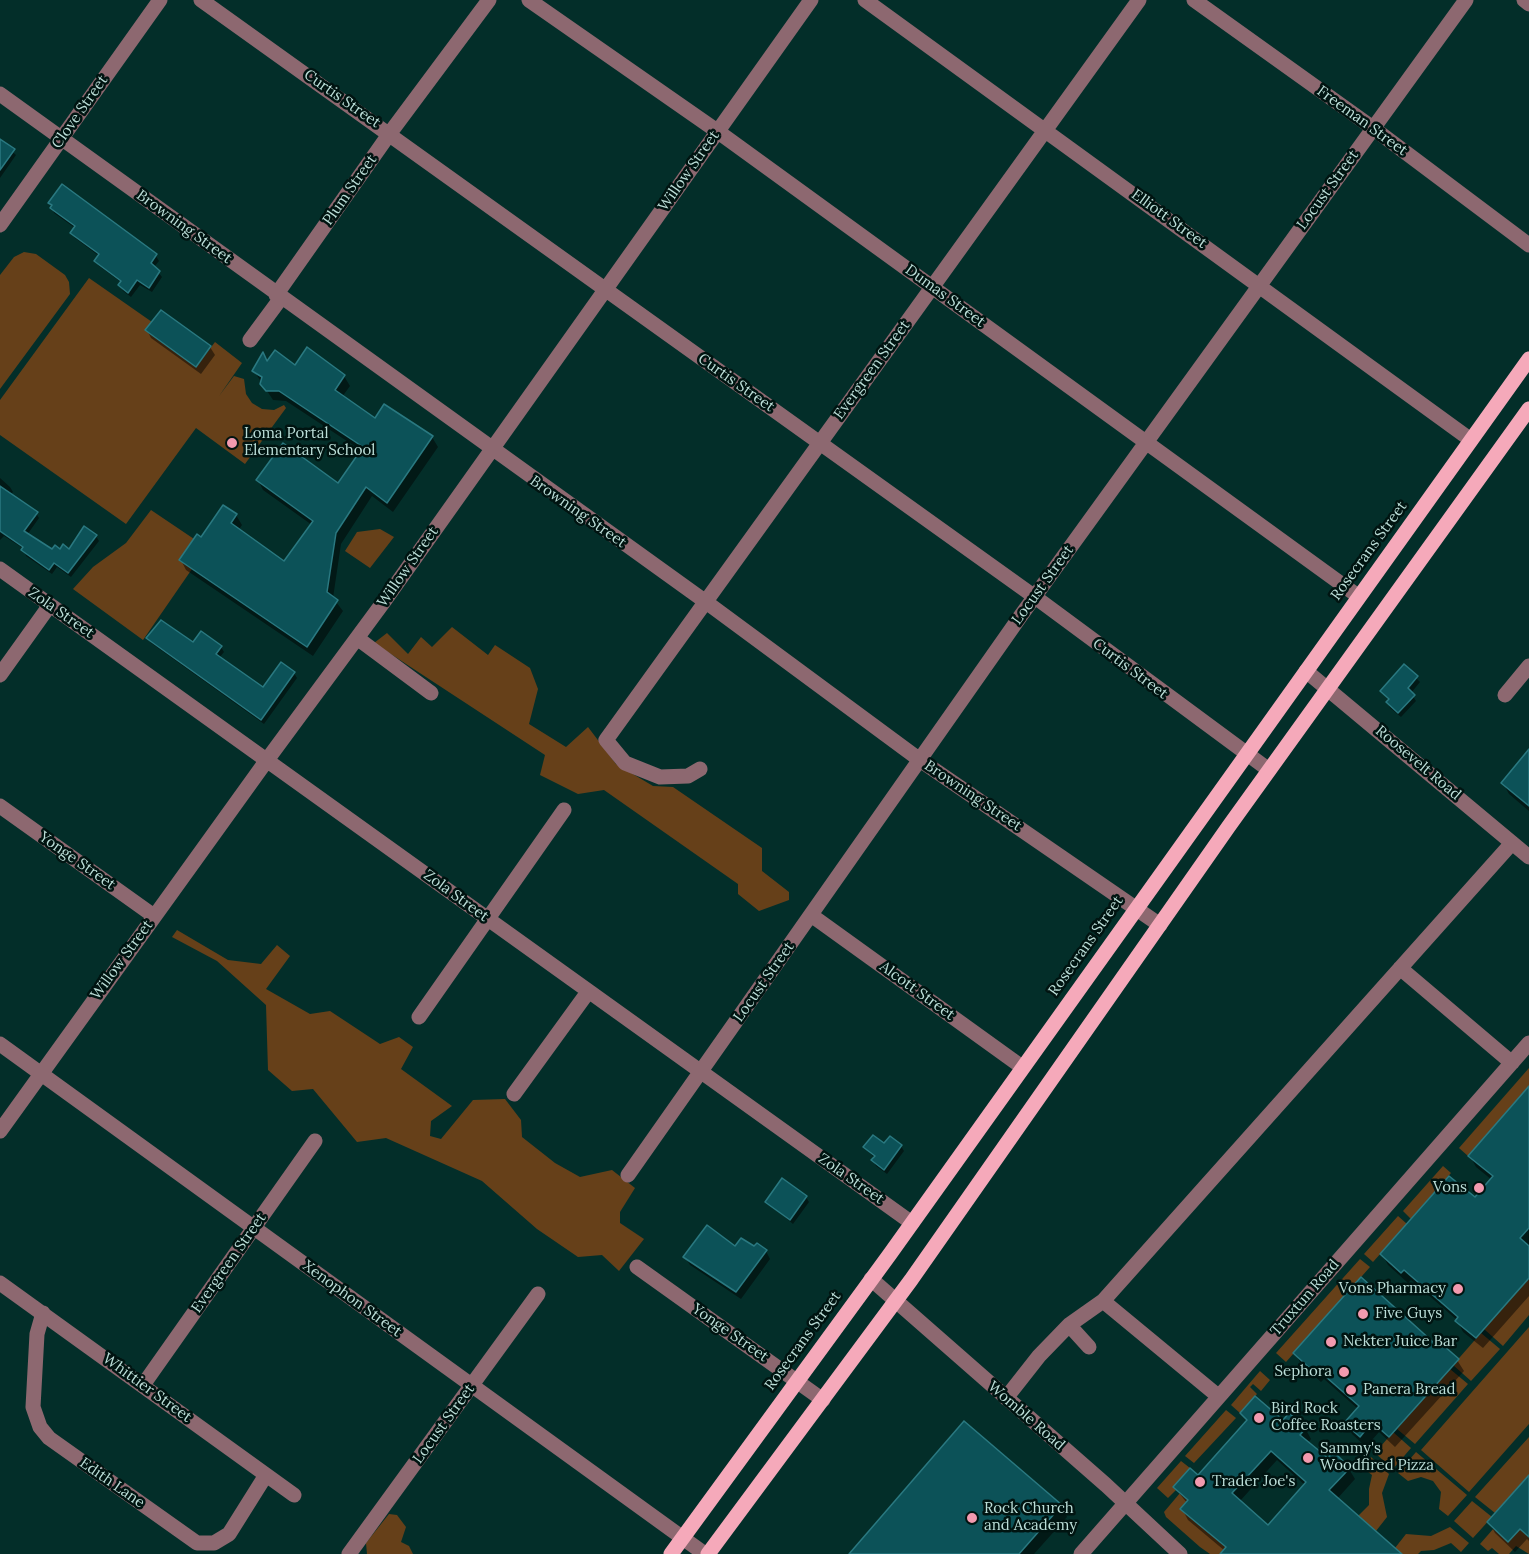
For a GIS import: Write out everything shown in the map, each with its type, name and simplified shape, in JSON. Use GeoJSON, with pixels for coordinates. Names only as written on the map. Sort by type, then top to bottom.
{"type":"FeatureCollection","features":[{"type":"Feature","properties":{"kind":"main road","name":"Rosecrans Street"},"geometry":{"type":"LineString","coordinates":[[671,1554],[912,1223],[1529,359]]}},
{"type":"Feature","properties":{"kind":"main road"},"geometry":{"type":"LineString","coordinates":[[707,1554],[896,1300],[1269,770],[1529,409]]}},
{"type":"Feature","properties":{"kind":"street","name":"Clove Street"},"geometry":{"type":"LineString","coordinates":[[0,225],[160,0]]}},
{"type":"Feature","properties":{"kind":"street","name":"Curtis Street"},"geometry":{"type":"LineString","coordinates":[[201,0],[390,133],[1035,597],[1269,770]]}},
{"type":"Feature","properties":{"kind":"street","name":"Plum Street"},"geometry":{"type":"LineString","coordinates":[[250,340],[390,133],[489,0]]}},
{"type":"Feature","properties":{"kind":"street","name":"Dumas Street"},"geometry":{"type":"LineString","coordinates":[[529,0],[717,131],[1358,596]]}},
{"type":"Feature","properties":{"kind":"street","name":"Willow Street"},"geometry":{"type":"LineString","coordinates":[[0,1131],[357,638],[811,0]]}},
{"type":"Feature","properties":{"kind":"street","name":"Elliott Street"},"geometry":{"type":"LineString","coordinates":[[865,0],[1471,440]]}},
{"type":"Feature","properties":{"kind":"street","name":"Evergreen Street"},"geometry":{"type":"LineString","coordinates":[[700,769],[688,776],[660,777],[625,763],[606,740],[1139,0]]}},
{"type":"Feature","properties":{"kind":"street","name":"Freeman Street"},"geometry":{"type":"LineString","coordinates":[[1194,0],[1373,128],[1529,245]]}},
{"type":"Feature","properties":{"kind":"street","name":"Locust Street"},"geometry":{"type":"LineString","coordinates":[[628,1174],[1035,597],[1466,0]]}},
{"type":"Feature","properties":{"kind":"street"},"geometry":{"type":"LineString","coordinates":[[1524,0],[1529,4]]}},
{"type":"Feature","properties":{"kind":"street","name":"Browning Street"},"geometry":{"type":"LineString","coordinates":[[0,94],[706,602],[920,760],[1160,925]]}},
{"type":"Feature","properties":{"kind":"street","name":"Zola Street"},"geometry":{"type":"LineString","coordinates":[[0,569],[912,1223]]}},
{"type":"Feature","properties":{"kind":"street"},"geometry":{"type":"LineString","coordinates":[[0,675],[50,605]]}},
{"type":"Feature","properties":{"kind":"street"},"geometry":{"type":"LineString","coordinates":[[357,638],[431,693]]}},
{"type":"Feature","properties":{"kind":"street"},"geometry":{"type":"LineString","coordinates":[[1505,695],[1529,666]]}},
{"type":"Feature","properties":{"kind":"street","name":"Roosevelt Road"},"geometry":{"type":"LineString","coordinates":[[1306,671],[1529,857]]}},
{"type":"Feature","properties":{"kind":"street","name":"Yonge Street"},"geometry":{"type":"LineString","coordinates":[[0,806],[154,916]]}},
{"type":"Feature","properties":{"kind":"street"},"geometry":{"type":"LineString","coordinates":[[419,1017],[564,810]]}},
{"type":"Feature","properties":{"kind":"street"},"geometry":{"type":"LineString","coordinates":[[1006,1398],[1039,1356],[1069,1326],[1103,1301],[1512,843]]}},
{"type":"Feature","properties":{"kind":"street","name":"Alcott Street"},"geometry":{"type":"LineString","coordinates":[[811,915],[1022,1067]]}},
{"type":"Feature","properties":{"kind":"street"},"geometry":{"type":"LineString","coordinates":[[1400,968],[1512,1063]]}},
{"type":"Feature","properties":{"kind":"street"},"geometry":{"type":"LineString","coordinates":[[514,1094],[588,992]]}},
{"type":"Feature","properties":{"kind":"street","name":"Truxtun Road"},"geometry":{"type":"LineString","coordinates":[[1081,1554],[1529,1043]]}},
{"type":"Feature","properties":{"kind":"street","name":"Xenophon Street"},"geometry":{"type":"LineString","coordinates":[[0,1044],[707,1554]]}},
{"type":"Feature","properties":{"kind":"street","name":"Evergreen Street"},"geometry":{"type":"LineString","coordinates":[[143,1385],[315,1142]]}},
{"type":"Feature","properties":{"kind":"street","name":"Yonge Street"},"geometry":{"type":"LineString","coordinates":[[637,1267],[823,1400]]}},
{"type":"Feature","properties":{"kind":"street","name":"Womble Road"},"geometry":{"type":"LineString","coordinates":[[871,1279],[1180,1554]]}},
{"type":"Feature","properties":{"kind":"street","name":"Whittier Street"},"geometry":{"type":"LineString","coordinates":[[0,1283],[294,1495]]}},
{"type":"Feature","properties":{"kind":"street","name":"Locust Street"},"geometry":{"type":"LineString","coordinates":[[349,1554],[538,1294]]}},
{"type":"Feature","properties":{"kind":"street"},"geometry":{"type":"LineString","coordinates":[[1103,1301],[1218,1396]]}},
{"type":"Feature","properties":{"kind":"street","name":"Edith Lane"},"geometry":{"type":"LineString","coordinates":[[43,1313],[37,1334],[33,1407],[40,1427],[49,1438],[197,1543],[214,1543],[229,1534],[266,1475]]}},
{"type":"Feature","properties":{"kind":"street"},"geometry":{"type":"LineString","coordinates":[[1069,1326],[1089,1347]]}},
{"type":"Feature","properties":{"kind":"shaded area"},"geometry":{"type":"Polygon","coordinates":[[[24,252],[36,254],[65,275],[69,282],[70,294],[0,389],[0,275],[14,257],[24,252]]]}},
{"type":"Feature","properties":{"kind":"shaded area"},"geometry":{"type":"Polygon","coordinates":[[[89,278],[152,322],[145,330],[196,367],[215,342],[242,363],[219,396],[234,376],[244,379],[246,394],[252,403],[262,409],[274,410],[284,405],[286,408],[245,464],[196,428],[126,524],[0,435],[0,400],[89,278]]]}},
{"type":"Feature","properties":{"kind":"shaded area"},"geometry":{"type":"Polygon","coordinates":[[[151,510],[194,539],[192,569],[143,640],[73,589],[93,567],[126,543],[151,510]]]}},
{"type":"Feature","properties":{"kind":"shaded area"},"geometry":{"type":"Polygon","coordinates":[[[380,529],[394,537],[370,568],[345,551],[357,532],[380,529]]]}},
{"type":"Feature","properties":{"kind":"shaded area"},"geometry":{"type":"Polygon","coordinates":[[[452,627],[488,655],[495,645],[530,668],[538,689],[529,724],[566,747],[588,727],[616,764],[653,786],[673,787],[762,848],[762,871],[789,892],[789,900],[759,911],[738,894],[738,884],[604,790],[578,794],[540,775],[545,755],[374,643],[387,633],[408,654],[421,637],[432,647],[452,627]]]}},
{"type":"Feature","properties":{"kind":"shaded area"},"geometry":{"type":"Polygon","coordinates":[[[177,930],[228,960],[261,964],[277,945],[290,956],[266,989],[310,1014],[330,1011],[380,1044],[399,1037],[413,1047],[401,1069],[452,1106],[431,1121],[430,1136],[441,1139],[473,1100],[505,1099],[521,1120],[522,1137],[555,1163],[580,1177],[612,1170],[635,1188],[620,1212],[620,1223],[644,1239],[619,1271],[602,1255],[578,1257],[537,1229],[482,1181],[386,1138],[357,1142],[313,1089],[292,1091],[268,1070],[266,1005],[217,961],[172,937],[177,930]]]}},
{"type":"Feature","properties":{"kind":"shaded area"},"geometry":{"type":"Polygon","coordinates":[[[1529,1068],[1529,1086],[1468,1156],[1459,1148],[1529,1068]]]}},
{"type":"Feature","properties":{"kind":"shaded area"},"geometry":{"type":"Polygon","coordinates":[[[1443,1166],[1451,1173],[1411,1219],[1403,1211],[1443,1166]]]}},
{"type":"Feature","properties":{"kind":"shaded area"},"geometry":{"type":"Polygon","coordinates":[[[1398,1216],[1407,1224],[1373,1262],[1364,1254],[1398,1216]]]}},
{"type":"Feature","properties":{"kind":"shaded area"},"geometry":{"type":"Polygon","coordinates":[[[1360,1259],[1370,1267],[1286,1362],[1276,1353],[1360,1259]]]}},
{"type":"Feature","properties":{"kind":"shaded area"},"geometry":{"type":"Polygon","coordinates":[[[1529,1278],[1529,1315],[1503,1346],[1484,1329],[1529,1278]]]}},
{"type":"Feature","properties":{"kind":"shaded area"},"geometry":{"type":"Polygon","coordinates":[[[1529,1327],[1529,1424],[1469,1492],[1421,1450],[1529,1327]]]}},
{"type":"Feature","properties":{"kind":"shaded area"},"geometry":{"type":"Polygon","coordinates":[[[1481,1333],[1500,1349],[1471,1381],[1453,1365],[1481,1333]]]}},
{"type":"Feature","properties":{"kind":"shaded area"},"geometry":{"type":"Polygon","coordinates":[[[1450,1369],[1468,1384],[1415,1444],[1397,1429],[1450,1369]]]}},
{"type":"Feature","properties":{"kind":"shaded area"},"geometry":{"type":"Polygon","coordinates":[[[1260,1371],[1270,1380],[1261,1391],[1253,1384],[1250,1387],[1257,1394],[1240,1413],[1231,1405],[1260,1371]]]}},
{"type":"Feature","properties":{"kind":"shaded area"},"geometry":{"type":"Polygon","coordinates":[[[1226,1410],[1236,1418],[1194,1463],[1185,1456],[1226,1410]]]}},
{"type":"Feature","properties":{"kind":"shaded area"},"geometry":{"type":"Polygon","coordinates":[[[1393,1432],[1411,1448],[1393,1469],[1375,1453],[1393,1432]]]}},
{"type":"Feature","properties":{"kind":"shaded area"},"geometry":{"type":"Polygon","coordinates":[[[1529,1437],[1529,1475],[1495,1513],[1475,1497],[1529,1437]]]}},
{"type":"Feature","properties":{"kind":"shaded area"},"geometry":{"type":"Polygon","coordinates":[[[1416,1452],[1467,1495],[1448,1516],[1439,1509],[1441,1492],[1433,1481],[1421,1477],[1408,1481],[1398,1473],[1416,1452]]]}},
{"type":"Feature","properties":{"kind":"shaded area"},"geometry":{"type":"Polygon","coordinates":[[[1371,1457],[1389,1474],[1382,1493],[1387,1517],[1376,1531],[1358,1516],[1369,1505],[1372,1475],[1362,1467],[1371,1457]]]}},
{"type":"Feature","properties":{"kind":"shaded area"},"geometry":{"type":"Polygon","coordinates":[[[1181,1461],[1190,1468],[1173,1487],[1176,1490],[1168,1498],[1157,1488],[1181,1461]]]}},
{"type":"Feature","properties":{"kind":"shaded area"},"geometry":{"type":"Polygon","coordinates":[[[1180,1493],[1188,1500],[1181,1509],[1226,1547],[1220,1554],[1210,1554],[1166,1517],[1164,1512],[1180,1493]]]}},
{"type":"Feature","properties":{"kind":"shaded area"},"geometry":{"type":"Polygon","coordinates":[[[1472,1501],[1492,1517],[1473,1538],[1454,1521],[1472,1501]]]}},
{"type":"Feature","properties":{"kind":"shaded area"},"geometry":{"type":"Polygon","coordinates":[[[389,1514],[397,1515],[406,1527],[401,1542],[409,1546],[413,1554],[367,1554],[366,1543],[389,1514]]]}},
{"type":"Feature","properties":{"kind":"shaded area"},"geometry":{"type":"Polygon","coordinates":[[[1450,1527],[1469,1543],[1461,1552],[1451,1543],[1434,1550],[1421,1551],[1418,1554],[1402,1554],[1395,1548],[1406,1534],[1431,1536],[1450,1527]]]}},
{"type":"Feature","properties":{"kind":"shaded area"},"geometry":{"type":"Polygon","coordinates":[[[1494,1528],[1520,1529],[1529,1537],[1529,1554],[1516,1546],[1509,1554],[1499,1554],[1492,1548],[1488,1551],[1480,1544],[1494,1528]]]}},
{"type":"Feature","properties":{"kind":"building"},"geometry":{"type":"Polygon","coordinates":[[[0,139],[15,149],[0,170],[0,139]]]}},
{"type":"Feature","properties":{"kind":"building"},"geometry":{"type":"Polygon","coordinates":[[[62,184],[157,254],[151,263],[160,271],[149,288],[137,280],[128,293],[118,285],[121,281],[94,261],[99,254],[70,233],[75,226],[50,208],[52,205],[48,203],[62,184]]]}},
{"type":"Feature","properties":{"kind":"building"},"geometry":{"type":"Polygon","coordinates":[[[161,310],[211,346],[196,367],[145,330],[161,310]]]}},
{"type":"Feature","properties":{"kind":"building"},"geometry":{"type":"Polygon","coordinates":[[[307,347],[345,375],[335,390],[375,418],[384,404],[433,436],[387,503],[366,487],[336,533],[327,592],[338,600],[307,647],[179,560],[197,534],[201,537],[223,505],[237,514],[231,523],[284,561],[313,521],[256,480],[283,443],[338,483],[363,447],[279,391],[266,391],[260,384],[262,377],[252,371],[263,352],[267,361],[275,350],[295,365],[307,347]]]}},
{"type":"Feature","properties":{"kind":"building"},"geometry":{"type":"Polygon","coordinates":[[[0,486],[38,512],[24,531],[52,549],[55,545],[60,549],[63,544],[69,549],[84,526],[97,535],[68,573],[54,563],[49,570],[21,550],[23,547],[0,531],[0,486]]]}},
{"type":"Feature","properties":{"kind":"building"},"geometry":{"type":"Polygon","coordinates":[[[161,620],[193,642],[201,631],[222,646],[216,654],[263,687],[281,662],[295,672],[261,720],[146,638],[161,620]]]}},
{"type":"Feature","properties":{"kind":"building"},"geometry":{"type":"Polygon","coordinates":[[[1404,664],[1418,676],[1408,688],[1415,695],[1398,713],[1386,702],[1389,699],[1380,691],[1404,664]]]}},
{"type":"Feature","properties":{"kind":"building"},"geometry":{"type":"Polygon","coordinates":[[[1529,749],[1529,806],[1501,783],[1529,749]]]}},
{"type":"Feature","properties":{"kind":"building"},"geometry":{"type":"Polygon","coordinates":[[[1529,1086],[1529,1228],[1520,1238],[1529,1246],[1529,1278],[1476,1338],[1455,1321],[1458,1317],[1404,1270],[1401,1273],[1380,1254],[1449,1176],[1475,1197],[1493,1176],[1468,1156],[1529,1086]]]}},
{"type":"Feature","properties":{"kind":"building"},"geometry":{"type":"Polygon","coordinates":[[[873,1135],[884,1143],[890,1136],[902,1145],[884,1170],[871,1160],[875,1156],[863,1147],[873,1135]]]}},
{"type":"Feature","properties":{"kind":"building"},"geometry":{"type":"Polygon","coordinates":[[[782,1178],[807,1196],[790,1220],[765,1202],[782,1178]]]}},
{"type":"Feature","properties":{"kind":"building"},"geometry":{"type":"Polygon","coordinates":[[[707,1225],[735,1246],[741,1238],[754,1246],[757,1243],[767,1250],[736,1292],[683,1257],[707,1225]]]}},
{"type":"Feature","properties":{"kind":"building"},"geometry":{"type":"Polygon","coordinates":[[[1361,1277],[1433,1342],[1436,1339],[1459,1359],[1389,1437],[1372,1422],[1360,1437],[1344,1423],[1359,1406],[1317,1369],[1314,1372],[1293,1353],[1361,1277]]]}},
{"type":"Feature","properties":{"kind":"building"},"geometry":{"type":"Polygon","coordinates":[[[1255,1396],[1283,1420],[1289,1413],[1306,1428],[1300,1435],[1328,1458],[1333,1451],[1350,1468],[1329,1490],[1402,1554],[1220,1554],[1226,1547],[1180,1509],[1188,1500],[1173,1487],[1190,1468],[1198,1475],[1247,1420],[1240,1413],[1255,1396]],[[1271,1451],[1232,1493],[1268,1525],[1306,1482],[1271,1451]]]}},
{"type":"Feature","properties":{"kind":"building"},"geometry":{"type":"Polygon","coordinates":[[[964,1421],[1062,1505],[1019,1554],[849,1554],[964,1421]]]}},
{"type":"Feature","properties":{"kind":"building"},"geometry":{"type":"Polygon","coordinates":[[[1529,1475],[1529,1537],[1520,1529],[1508,1542],[1487,1522],[1529,1475]]]}},
{"type":"Feature","properties":{"kind":"place","name":"Loma Portal Elementary School"},"geometry":{"type":"Point","coordinates":[232,443]}},
{"type":"Feature","properties":{"kind":"place","name":"Vons"},"geometry":{"type":"Point","coordinates":[1479,1188]}},
{"type":"Feature","properties":{"kind":"place","name":"Vons Pharmacy"},"geometry":{"type":"Point","coordinates":[1458,1289]}},
{"type":"Feature","properties":{"kind":"place","name":"Five Guys"},"geometry":{"type":"Point","coordinates":[1363,1314]}},
{"type":"Feature","properties":{"kind":"place","name":"Nekter Juice Bar"},"geometry":{"type":"Point","coordinates":[1331,1342]}},
{"type":"Feature","properties":{"kind":"place","name":"Sephora"},"geometry":{"type":"Point","coordinates":[1344,1372]}},
{"type":"Feature","properties":{"kind":"place","name":"Panera Bread"},"geometry":{"type":"Point","coordinates":[1351,1390]}},
{"type":"Feature","properties":{"kind":"place","name":"Bird Rock Coffee Roasters"},"geometry":{"type":"Point","coordinates":[1259,1418]}},
{"type":"Feature","properties":{"kind":"place","name":"Sammy's Woodfired Pizza"},"geometry":{"type":"Point","coordinates":[1308,1458]}},
{"type":"Feature","properties":{"kind":"place","name":"Trader Joe's"},"geometry":{"type":"Point","coordinates":[1200,1482]}},
{"type":"Feature","properties":{"kind":"place","name":"Rock Church and Academy"},"geometry":{"type":"Point","coordinates":[972,1518]}}]}
